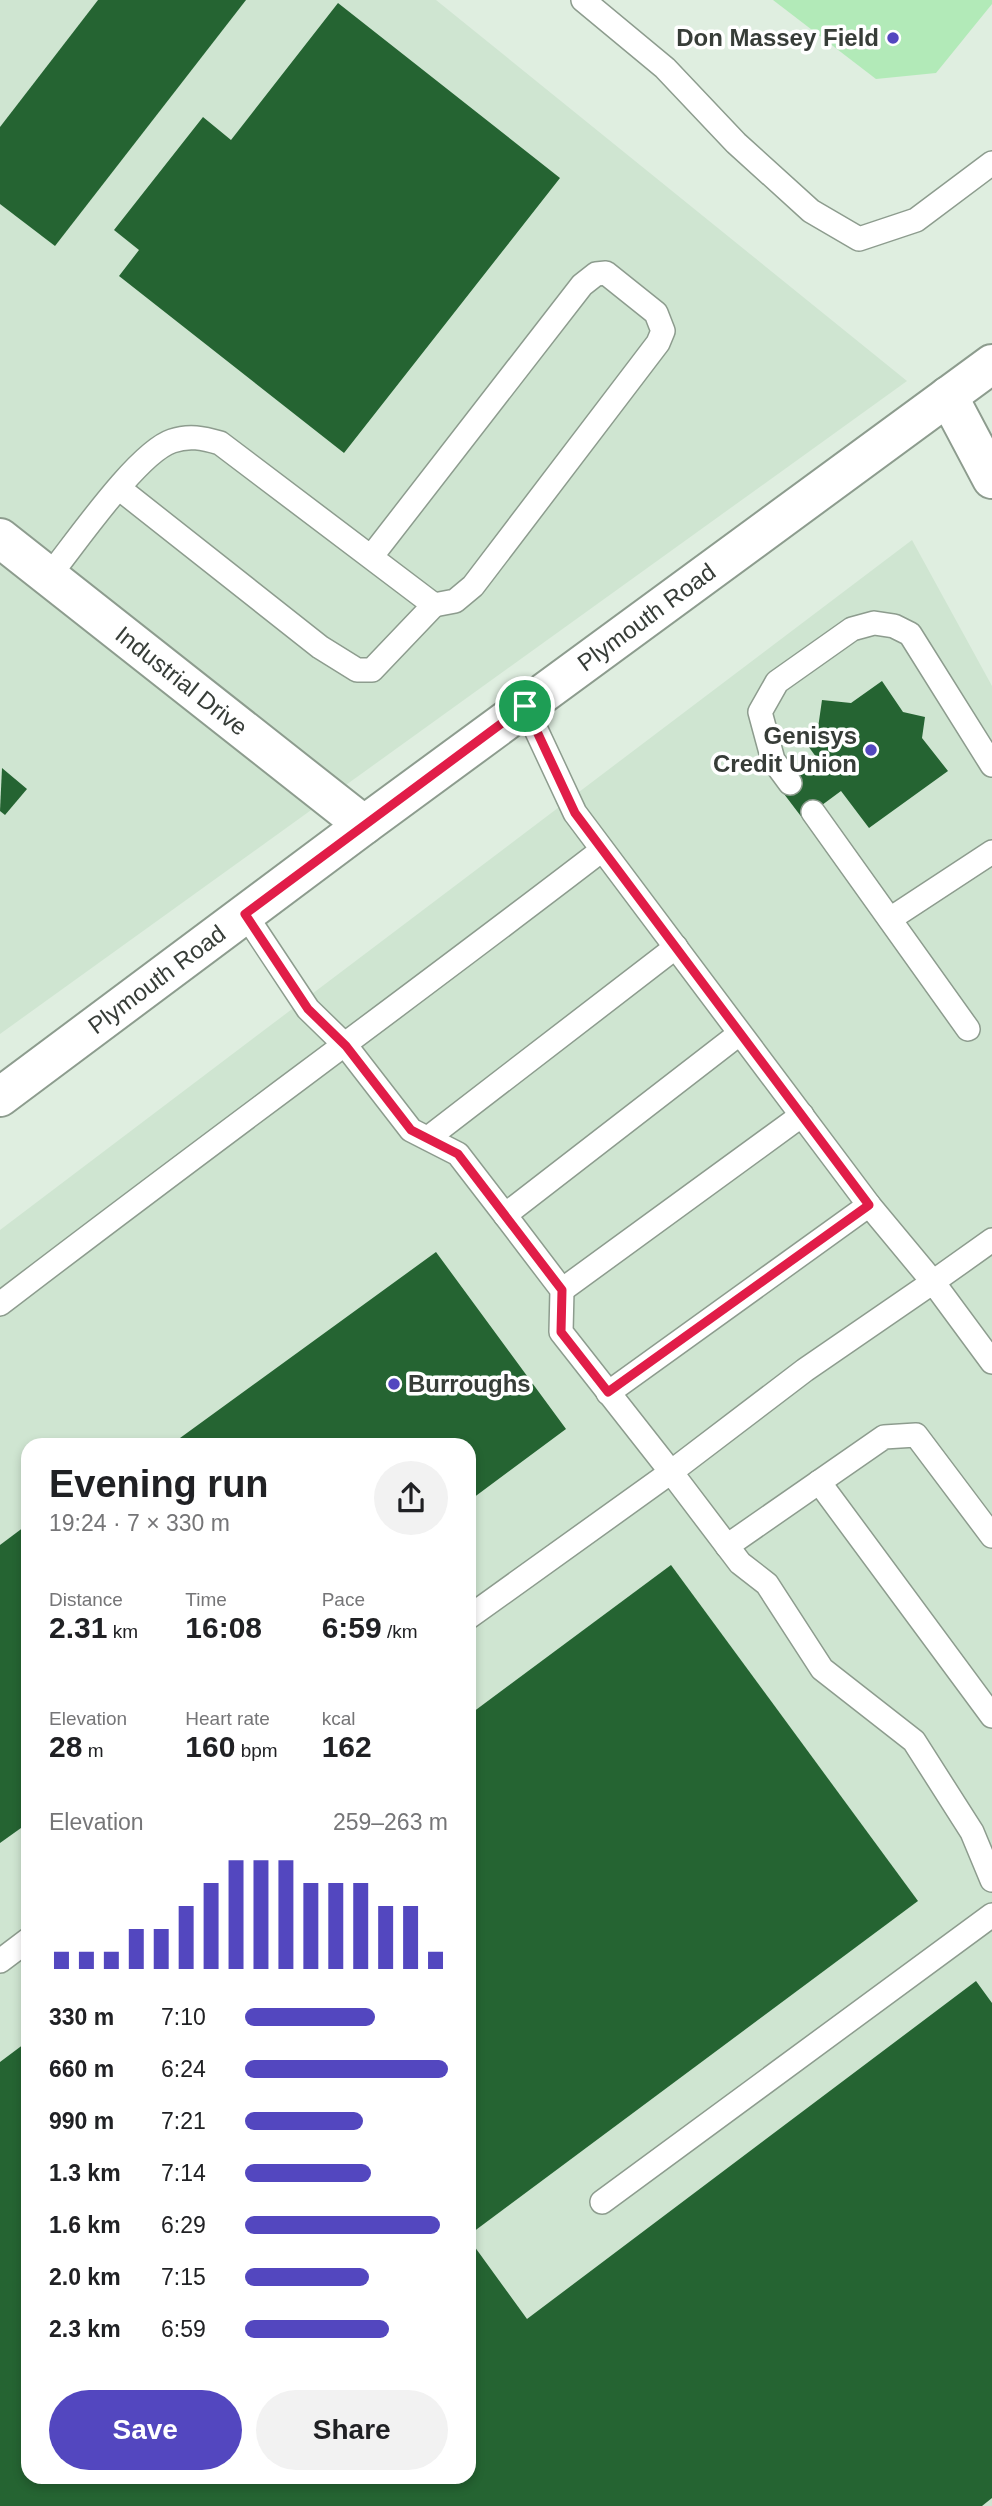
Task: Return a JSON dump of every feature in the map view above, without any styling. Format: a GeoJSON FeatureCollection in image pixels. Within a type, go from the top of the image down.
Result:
{"type":"FeatureCollection","features":[{"type":"Feature","properties":{"kind":"main road","name":"Plymouth Road"},"geometry":{"type":"LineString","coordinates":[[0,1097],[525,706],[992,364]]}},
{"type":"Feature","properties":{"kind":"main road"},"geometry":{"type":"LineString","coordinates":[[948,396],[992,479]]}},
{"type":"Feature","properties":{"kind":"main road","name":"Industrial Drive"},"geometry":{"type":"LineString","coordinates":[[0,538],[364,825]]}},
{"type":"Feature","properties":{"kind":"lane"},"geometry":{"type":"LineString","coordinates":[[583,0],[665,68],[736,144],[811,211],[859,239],[916,220],[992,163]]}},
{"type":"Feature","properties":{"kind":"lane"},"geometry":{"type":"LineString","coordinates":[[120,489],[320,647],[357,670],[372,670],[434,605],[455,601],[473,586],[657,343],[663,331],[656,313],[606,273],[596,274],[582,285],[371,557]]}},
{"type":"Feature","properties":{"kind":"lane"},"geometry":{"type":"LineString","coordinates":[[49,576],[153,451],[172,441],[198,436],[220,443],[434,605]]}},
{"type":"Feature","properties":{"kind":"lane"},"geometry":{"type":"LineString","coordinates":[[790,783],[773,760],[760,712],[777,682],[852,629],[874,624],[894,626],[910,634],[992,765]]}},
{"type":"Feature","properties":{"kind":"lane"},"geometry":{"type":"LineString","coordinates":[[525,706],[575,813],[869,1205],[933,1282],[992,1362]]}},
{"type":"Feature","properties":{"kind":"lane"},"geometry":{"type":"LineString","coordinates":[[813,812],[968,1029]]}},
{"type":"Feature","properties":{"kind":"lane"},"geometry":{"type":"LineString","coordinates":[[0,1304],[181,1165],[346,1046],[602,850]]}},
{"type":"Feature","properties":{"kind":"lane"},"geometry":{"type":"LineString","coordinates":[[890,919],[992,852]]}},
{"type":"Feature","properties":{"kind":"lane"},"geometry":{"type":"LineString","coordinates":[[245,914],[308,1009],[346,1046],[411,1130],[458,1154],[505,1215],[562,1290],[561,1332],[740,1563],[767,1584],[822,1670],[914,1741],[972,1832],[992,1880]]}},
{"type":"Feature","properties":{"kind":"lane"},"geometry":{"type":"LineString","coordinates":[[428,1138],[676,947]]}},
{"type":"Feature","properties":{"kind":"lane"},"geometry":{"type":"LineString","coordinates":[[505,1215],[740,1034]]}},
{"type":"Feature","properties":{"kind":"lane"},"geometry":{"type":"LineString","coordinates":[[562,1290],[802,1115]]}},
{"type":"Feature","properties":{"kind":"lane"},"geometry":{"type":"LineString","coordinates":[[608,1392],[869,1205]]}},
{"type":"Feature","properties":{"kind":"lane"},"geometry":{"type":"LineString","coordinates":[[476,1612],[671,1472],[804,1370],[992,1240]]}},
{"type":"Feature","properties":{"kind":"lane"},"geometry":{"type":"LineString","coordinates":[[727,1546],[884,1437],[916,1435],[992,1536]]}},
{"type":"Feature","properties":{"kind":"lane"},"geometry":{"type":"LineString","coordinates":[[819,1482],[992,1716]]}},
{"type":"Feature","properties":{"kind":"lane"},"geometry":{"type":"LineString","coordinates":[[602,2202],[992,1915]]}},
{"type":"Feature","properties":{"kind":"lane"},"geometry":{"type":"LineString","coordinates":[[0,1961],[21,1945]]}},
{"type":"Feature","properties":{"kind":"shaded area"},"geometry":{"type":"Polygon","coordinates":[[[0,0],[436,0],[907,381],[0,1034],[0,0]]]}},
{"type":"Feature","properties":{"kind":"shaded area"},"geometry":{"type":"Polygon","coordinates":[[[912,540],[992,686],[992,2506],[0,2506],[0,1230],[912,540]]]}},
{"type":"Feature","properties":{"kind":"green space","name":"Don Massey Field"},"geometry":{"type":"Polygon","coordinates":[[[773,0],[992,0],[992,4],[936,73],[876,79],[773,0]]]}},
{"type":"Feature","properties":{"kind":"building"},"geometry":{"type":"Polygon","coordinates":[[[98,0],[246,0],[55,246],[0,204],[0,127],[98,0]]]}},
{"type":"Feature","properties":{"kind":"building"},"geometry":{"type":"Polygon","coordinates":[[[338,3],[560,178],[344,453],[119,276],[139,250],[114,230],[203,117],[231,140],[338,3]]]}},
{"type":"Feature","properties":{"kind":"building","name":"Genisys Credit Union"},"geometry":{"type":"Polygon","coordinates":[[[882,681],[903,712],[925,717],[922,738],[948,771],[869,828],[841,791],[803,819],[781,790],[819,761],[803,739],[818,728],[822,700],[851,703],[882,681]]]}},
{"type":"Feature","properties":{"kind":"building"},"geometry":{"type":"Polygon","coordinates":[[[2,768],[27,789],[5,815],[0,811],[2,768]]]}},
{"type":"Feature","properties":{"kind":"building","name":"Burroughs"},"geometry":{"type":"Polygon","coordinates":[[[436,1252],[566,1429],[476,1496],[476,1438],[180,1438],[436,1252]]]}},
{"type":"Feature","properties":{"kind":"building"},"geometry":{"type":"Polygon","coordinates":[[[21,1529],[21,1828],[0,1843],[0,1545],[21,1529]]]}},
{"type":"Feature","properties":{"kind":"building"},"geometry":{"type":"Polygon","coordinates":[[[671,1565],[918,1901],[476,2230],[476,1710],[671,1565]]]}},
{"type":"Feature","properties":{"kind":"building"},"geometry":{"type":"Polygon","coordinates":[[[976,1981],[992,2003],[992,2498],[982,2506],[0,2506],[0,2062],[21,2046],[21,2484],[476,2484],[476,2249],[527,2319],[976,1981]]]}},
{"type":"Feature","properties":{"kind":"place","name":"Don Massey Field"},"geometry":{"type":"Point","coordinates":[893,38]}},
{"type":"Feature","properties":{"kind":"place","name":"Genisys Credit Union"},"geometry":{"type":"Point","coordinates":[871,750]}},
{"type":"Feature","properties":{"kind":"place","name":"Burroughs"},"geometry":{"type":"Point","coordinates":[394,1384]}},
{"type":"Feature","properties":{"kind":"route"},"geometry":{"type":"LineString","coordinates":[[525,706],[575,813],[869,1205],[608,1392],[561,1332],[562,1290],[458,1154],[411,1130],[346,1046],[308,1009],[245,914],[525,706]]}}]}
